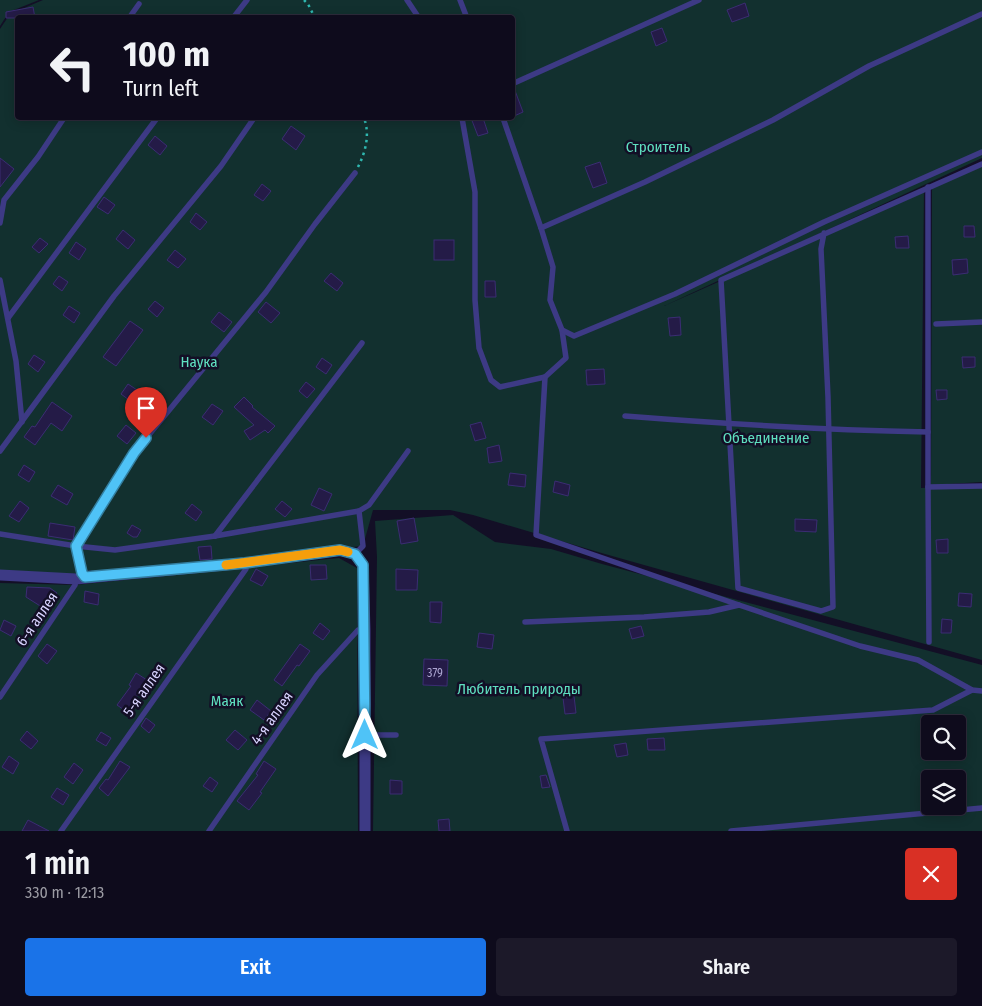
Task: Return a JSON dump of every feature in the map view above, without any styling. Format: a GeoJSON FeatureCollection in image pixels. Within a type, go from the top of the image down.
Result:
{"type":"FeatureCollection","features":[{"type":"Feature","properties":{"kind":"street"},"geometry":{"type":"LineString","coordinates":[[0,576],[81,578],[245,563],[340,550],[355,554],[363,565],[366,831]]}},
{"type":"Feature","properties":{"kind":"lane"},"geometry":{"type":"LineString","coordinates":[[235,15],[247,0]]}},
{"type":"Feature","properties":{"kind":"lane"},"geometry":{"type":"LineString","coordinates":[[406,0],[417,15]]}},
{"type":"Feature","properties":{"kind":"lane"},"geometry":{"type":"LineString","coordinates":[[460,0],[466,15]]}},
{"type":"Feature","properties":{"kind":"lane"},"geometry":{"type":"LineString","coordinates":[[515,83],[699,0]]}},
{"type":"Feature","properties":{"kind":"lane"},"geometry":{"type":"LineString","coordinates":[[131,15],[139,4]]}},
{"type":"Feature","properties":{"kind":"lane"},"geometry":{"type":"LineString","coordinates":[[542,228],[645,182],[773,120],[869,66],[982,14]]}},
{"type":"Feature","properties":{"kind":"lane"},"geometry":{"type":"LineString","coordinates":[[0,223],[4,200],[38,157],[63,120]]}},
{"type":"Feature","properties":{"kind":"lane"},"geometry":{"type":"LineString","coordinates":[[8,318],[156,120]]}},
{"type":"Feature","properties":{"kind":"lane"},"geometry":{"type":"LineString","coordinates":[[0,451],[114,296],[221,166],[253,120]]}},
{"type":"Feature","properties":{"kind":"lane"},"geometry":{"type":"LineString","coordinates":[[462,120],[475,192],[475,300],[479,348],[491,380],[500,387],[546,376],[566,358],[562,330],[550,300],[553,267],[542,228],[504,120]]}},
{"type":"Feature","properties":{"kind":"lane"},"geometry":{"type":"LineString","coordinates":[[562,330],[574,336],[675,294],[824,222],[982,152]]}},
{"type":"Feature","properties":{"kind":"lane"},"geometry":{"type":"LineString","coordinates":[[824,233],[821,249],[829,430],[833,607],[821,611],[738,588],[722,280],[824,233],[982,164]]}},
{"type":"Feature","properties":{"kind":"lane"},"geometry":{"type":"LineString","coordinates":[[81,578],[82,573],[76,546],[134,453],[266,292],[355,173]]}},
{"type":"Feature","properties":{"kind":"lane"},"geometry":{"type":"LineString","coordinates":[[928,187],[930,642]]}},
{"type":"Feature","properties":{"kind":"lane"},"geometry":{"type":"LineString","coordinates":[[0,280],[16,361],[22,422]]}},
{"type":"Feature","properties":{"kind":"lane"},"geometry":{"type":"LineString","coordinates":[[936,324],[982,322]]}},
{"type":"Feature","properties":{"kind":"lane"},"geometry":{"type":"LineString","coordinates":[[215,536],[362,343]]}},
{"type":"Feature","properties":{"kind":"lane"},"geometry":{"type":"LineString","coordinates":[[546,376],[536,534],[860,646],[918,660],[972,690],[982,692]]}},
{"type":"Feature","properties":{"kind":"lane"},"geometry":{"type":"LineString","coordinates":[[625,416],[829,430],[928,432]]}},
{"type":"Feature","properties":{"kind":"lane"},"geometry":{"type":"LineString","coordinates":[[0,534],[115,550],[215,536],[359,511],[369,504],[408,451]]}},
{"type":"Feature","properties":{"kind":"lane"},"geometry":{"type":"LineString","coordinates":[[928,487],[982,486]]}},
{"type":"Feature","properties":{"kind":"lane"},"geometry":{"type":"LineString","coordinates":[[355,554],[363,546],[359,511]]}},
{"type":"Feature","properties":{"kind":"lane","name":"5-я аллея"},"geometry":{"type":"LineString","coordinates":[[61,831],[246,568],[245,563]]}},
{"type":"Feature","properties":{"kind":"lane","name":"6-я аллея"},"geometry":{"type":"LineString","coordinates":[[0,697],[75,584],[81,578]]}},
{"type":"Feature","properties":{"kind":"lane"},"geometry":{"type":"LineString","coordinates":[[525,622],[681,615],[709,612],[739,605]]}},
{"type":"Feature","properties":{"kind":"lane","name":"4-я аллея"},"geometry":{"type":"LineString","coordinates":[[209,831],[317,675],[358,630],[365,630]]}},
{"type":"Feature","properties":{"kind":"lane"},"geometry":{"type":"LineString","coordinates":[[567,831],[541,740],[933,710],[972,690]]}},
{"type":"Feature","properties":{"kind":"lane"},"geometry":{"type":"LineString","coordinates":[[365,735],[396,735]]}},
{"type":"Feature","properties":{"kind":"lane"},"geometry":{"type":"LineString","coordinates":[[731,831],[982,808]]}},
{"type":"Feature","properties":{"kind":"path"},"geometry":{"type":"LineString","coordinates":[[304,0],[314,15]]}},
{"type":"Feature","properties":{"kind":"path"},"geometry":{"type":"LineString","coordinates":[[355,173],[366,144],[367,125],[365,120]]}},
{"type":"Feature","properties":{"kind":"green space"},"geometry":{"type":"Polygon","coordinates":[[[0,0],[39,0],[9,12],[0,26],[0,0]]]}},
{"type":"Feature","properties":{"kind":"green space"},"geometry":{"type":"Polygon","coordinates":[[[43,0],[982,0],[982,158],[664,306],[924,191],[921,488],[982,486],[982,660],[450,510],[373,510],[363,546],[102,572],[89,570],[76,574],[0,572],[0,29],[10,14],[43,0]]]}},
{"type":"Feature","properties":{"kind":"green space"},"geometry":{"type":"Polygon","coordinates":[[[982,166],[982,482],[931,485],[932,188],[982,166]]]}},
{"type":"Feature","properties":{"kind":"green space","name":"Любитель природы"},"geometry":{"type":"Polygon","coordinates":[[[453,515],[495,542],[551,549],[982,665],[982,831],[373,831],[377,557],[375,521],[453,515]]]}},
{"type":"Feature","properties":{"kind":"green space","name":"Маяк"},"geometry":{"type":"Polygon","coordinates":[[[339,558],[357,568],[358,831],[0,831],[0,583],[75,585],[339,558]]]}},
{"type":"Feature","properties":{"kind":"building"},"geometry":{"type":"Polygon","coordinates":[[[745,3],[749,16],[732,22],[727,10],[745,3]]]}},
{"type":"Feature","properties":{"kind":"building"},"geometry":{"type":"Polygon","coordinates":[[[33,7],[34,15],[15,15],[15,18],[6,18],[6,12],[33,7]]]}},
{"type":"Feature","properties":{"kind":"building"},"geometry":{"type":"Polygon","coordinates":[[[662,28],[667,41],[656,46],[651,32],[662,28]]]}},
{"type":"Feature","properties":{"kind":"building"},"geometry":{"type":"Polygon","coordinates":[[[515,91],[523,112],[515,116],[515,91]]]}},
{"type":"Feature","properties":{"kind":"building"},"geometry":{"type":"Polygon","coordinates":[[[472,120],[484,120],[488,133],[478,136],[472,120]]]}},
{"type":"Feature","properties":{"kind":"building"},"geometry":{"type":"Polygon","coordinates":[[[291,126],[305,136],[296,150],[282,139],[291,126]]]}},
{"type":"Feature","properties":{"kind":"building"},"geometry":{"type":"Polygon","coordinates":[[[155,136],[167,146],[160,155],[148,145],[155,136]]]}},
{"type":"Feature","properties":{"kind":"building"},"geometry":{"type":"Polygon","coordinates":[[[0,158],[14,169],[0,187],[0,158]]]}},
{"type":"Feature","properties":{"kind":"building"},"geometry":{"type":"Polygon","coordinates":[[[600,162],[607,183],[593,188],[585,167],[600,162]]]}},
{"type":"Feature","properties":{"kind":"building"},"geometry":{"type":"Polygon","coordinates":[[[262,184],[271,191],[263,201],[254,195],[262,184]]]}},
{"type":"Feature","properties":{"kind":"building"},"geometry":{"type":"Polygon","coordinates":[[[104,197],[115,205],[108,214],[97,207],[104,197]]]}},
{"type":"Feature","properties":{"kind":"building"},"geometry":{"type":"Polygon","coordinates":[[[196,213],[207,222],[200,230],[190,222],[196,213]]]}},
{"type":"Feature","properties":{"kind":"building"},"geometry":{"type":"Polygon","coordinates":[[[964,226],[974,226],[975,237],[964,237],[964,226]]]}},
{"type":"Feature","properties":{"kind":"building"},"geometry":{"type":"Polygon","coordinates":[[[123,230],[135,240],[128,249],[116,239],[123,230]]]}},
{"type":"Feature","properties":{"kind":"building"},"geometry":{"type":"Polygon","coordinates":[[[908,236],[909,248],[896,248],[895,237],[908,236]]]}},
{"type":"Feature","properties":{"kind":"building"},"geometry":{"type":"Polygon","coordinates":[[[40,238],[48,244],[39,253],[32,247],[40,238]]]}},
{"type":"Feature","properties":{"kind":"building"},"geometry":{"type":"Polygon","coordinates":[[[434,240],[454,240],[454,260],[434,260],[434,240]]]}},
{"type":"Feature","properties":{"kind":"building"},"geometry":{"type":"Polygon","coordinates":[[[76,242],[86,249],[79,260],[69,253],[76,242]]]}},
{"type":"Feature","properties":{"kind":"building"},"geometry":{"type":"Polygon","coordinates":[[[175,250],[186,259],[178,268],[167,260],[175,250]]]}},
{"type":"Feature","properties":{"kind":"building"},"geometry":{"type":"Polygon","coordinates":[[[967,259],[968,273],[953,275],[952,260],[967,259]]]}},
{"type":"Feature","properties":{"kind":"building"},"geometry":{"type":"Polygon","coordinates":[[[331,273],[343,283],[337,291],[324,281],[331,273]]]}},
{"type":"Feature","properties":{"kind":"building"},"geometry":{"type":"Polygon","coordinates":[[[59,276],[68,282],[62,291],[53,284],[59,276]]]}},
{"type":"Feature","properties":{"kind":"building"},"geometry":{"type":"Polygon","coordinates":[[[485,281],[495,281],[496,297],[485,297],[485,281]]]}},
{"type":"Feature","properties":{"kind":"building"},"geometry":{"type":"Polygon","coordinates":[[[155,301],[164,308],[157,317],[148,309],[155,301]]]}},
{"type":"Feature","properties":{"kind":"building"},"geometry":{"type":"Polygon","coordinates":[[[266,302],[280,313],[271,323],[258,312],[266,302]]]}},
{"type":"Feature","properties":{"kind":"building"},"geometry":{"type":"Polygon","coordinates":[[[69,306],[80,313],[74,323],[63,315],[69,306]]]}},
{"type":"Feature","properties":{"kind":"building"},"geometry":{"type":"Polygon","coordinates":[[[219,312],[232,322],[224,332],[211,322],[219,312]]]}},
{"type":"Feature","properties":{"kind":"building"},"geometry":{"type":"Polygon","coordinates":[[[680,317],[681,335],[670,336],[668,318],[680,317]]]}},
{"type":"Feature","properties":{"kind":"building"},"geometry":{"type":"Polygon","coordinates":[[[130,321],[143,330],[116,366],[103,357],[130,321]]]}},
{"type":"Feature","properties":{"kind":"building"},"geometry":{"type":"Polygon","coordinates":[[[34,355],[45,362],[38,372],[28,364],[34,355]]]}},
{"type":"Feature","properties":{"kind":"building"},"geometry":{"type":"Polygon","coordinates":[[[962,357],[975,357],[975,367],[963,368],[962,357]]]}},
{"type":"Feature","properties":{"kind":"building"},"geometry":{"type":"Polygon","coordinates":[[[322,358],[332,365],[326,374],[316,367],[322,358]]]}},
{"type":"Feature","properties":{"kind":"building"},"geometry":{"type":"Polygon","coordinates":[[[604,369],[605,384],[587,385],[586,370],[604,369]]]}},
{"type":"Feature","properties":{"kind":"building"},"geometry":{"type":"Polygon","coordinates":[[[306,382],[315,389],[307,398],[299,391],[306,382]]]}},
{"type":"Feature","properties":{"kind":"building"},"geometry":{"type":"Polygon","coordinates":[[[128,384],[137,390],[129,400],[121,394],[128,384]]]}},
{"type":"Feature","properties":{"kind":"building"},"geometry":{"type":"Polygon","coordinates":[[[936,390],[947,390],[947,399],[937,400],[936,390]]]}},
{"type":"Feature","properties":{"kind":"building"},"geometry":{"type":"Polygon","coordinates":[[[244,397],[252,407],[275,426],[268,433],[265,430],[250,440],[244,431],[254,425],[234,407],[244,397]]]}},
{"type":"Feature","properties":{"kind":"building"},"geometry":{"type":"Polygon","coordinates":[[[52,402],[72,416],[62,431],[51,423],[35,445],[24,437],[32,426],[35,427],[52,402]]]}},
{"type":"Feature","properties":{"kind":"building"},"geometry":{"type":"Polygon","coordinates":[[[212,404],[223,411],[213,425],[202,417],[212,404]]]}},
{"type":"Feature","properties":{"kind":"building"},"geometry":{"type":"Polygon","coordinates":[[[481,422],[486,438],[475,441],[470,425],[481,422]]]}},
{"type":"Feature","properties":{"kind":"building"},"geometry":{"type":"Polygon","coordinates":[[[126,425],[136,433],[127,444],[117,436],[126,425]]]}},
{"type":"Feature","properties":{"kind":"building"},"geometry":{"type":"Polygon","coordinates":[[[499,445],[502,461],[489,463],[487,448],[499,445]]]}},
{"type":"Feature","properties":{"kind":"building"},"geometry":{"type":"Polygon","coordinates":[[[24,465],[35,472],[29,482],[18,475],[24,465]]]}},
{"type":"Feature","properties":{"kind":"building"},"geometry":{"type":"Polygon","coordinates":[[[510,473],[526,475],[525,487],[508,485],[510,473]]]}},
{"type":"Feature","properties":{"kind":"building"},"geometry":{"type":"Polygon","coordinates":[[[555,481],[570,485],[568,496],[553,492],[555,481]]]}},
{"type":"Feature","properties":{"kind":"building"},"geometry":{"type":"Polygon","coordinates":[[[58,485],[73,494],[67,505],[51,496],[58,485]]]}},
{"type":"Feature","properties":{"kind":"building"},"geometry":{"type":"Polygon","coordinates":[[[319,488],[332,494],[324,511],[311,505],[319,488]]]}},
{"type":"Feature","properties":{"kind":"building"},"geometry":{"type":"Polygon","coordinates":[[[20,501],[29,508],[19,522],[9,516],[20,501]]]}},
{"type":"Feature","properties":{"kind":"building"},"geometry":{"type":"Polygon","coordinates":[[[282,501],[292,509],[285,517],[275,509],[282,501]]]}},
{"type":"Feature","properties":{"kind":"building"},"geometry":{"type":"Polygon","coordinates":[[[192,504],[202,512],[196,521],[185,513],[192,504]]]}},
{"type":"Feature","properties":{"kind":"building"},"geometry":{"type":"Polygon","coordinates":[[[414,518],[418,541],[401,544],[397,521],[414,518]]]}},
{"type":"Feature","properties":{"kind":"building"},"geometry":{"type":"Polygon","coordinates":[[[795,519],[817,520],[816,532],[795,531],[795,519]]]}},
{"type":"Feature","properties":{"kind":"building"},"geometry":{"type":"Polygon","coordinates":[[[50,523],[75,527],[73,540],[48,536],[50,523]]]}},
{"type":"Feature","properties":{"kind":"building"},"geometry":{"type":"Polygon","coordinates":[[[132,525],[141,530],[137,537],[127,533],[132,525]]]}},
{"type":"Feature","properties":{"kind":"building"},"geometry":{"type":"Polygon","coordinates":[[[948,539],[948,553],[937,553],[936,540],[948,539]]]}},
{"type":"Feature","properties":{"kind":"building"},"geometry":{"type":"Polygon","coordinates":[[[211,546],[212,559],[200,560],[198,547],[211,546]]]}},
{"type":"Feature","properties":{"kind":"building"},"geometry":{"type":"Polygon","coordinates":[[[310,565],[326,565],[327,579],[311,580],[310,565]]]}},
{"type":"Feature","properties":{"kind":"building"},"geometry":{"type":"Polygon","coordinates":[[[256,569],[268,576],[262,586],[250,580],[256,569]]]}},
{"type":"Feature","properties":{"kind":"building"},"geometry":{"type":"Polygon","coordinates":[[[396,569],[418,570],[417,590],[396,590],[396,569]]]}},
{"type":"Feature","properties":{"kind":"building"},"geometry":{"type":"Polygon","coordinates":[[[27,587],[50,588],[57,593],[45,609],[26,597],[27,587]]]}},
{"type":"Feature","properties":{"kind":"building"},"geometry":{"type":"Polygon","coordinates":[[[85,591],[99,594],[98,605],[84,602],[85,591]]]}},
{"type":"Feature","properties":{"kind":"building"},"geometry":{"type":"Polygon","coordinates":[[[959,593],[972,594],[971,607],[958,606],[959,593]]]}},
{"type":"Feature","properties":{"kind":"building"},"geometry":{"type":"Polygon","coordinates":[[[430,602],[442,602],[441,623],[430,622],[430,602]]]}},
{"type":"Feature","properties":{"kind":"building"},"geometry":{"type":"Polygon","coordinates":[[[942,619],[952,620],[951,633],[941,633],[942,619]]]}},
{"type":"Feature","properties":{"kind":"building"},"geometry":{"type":"Polygon","coordinates":[[[4,620],[16,626],[11,636],[0,630],[4,620]]]}},
{"type":"Feature","properties":{"kind":"building"},"geometry":{"type":"Polygon","coordinates":[[[320,623],[330,631],[323,640],[313,633],[320,623]]]}},
{"type":"Feature","properties":{"kind":"building"},"geometry":{"type":"Polygon","coordinates":[[[641,626],[644,636],[632,639],[629,629],[641,626]]]}},
{"type":"Feature","properties":{"kind":"building"},"geometry":{"type":"Polygon","coordinates":[[[479,633],[494,635],[492,649],[477,647],[479,633]]]}},
{"type":"Feature","properties":{"kind":"building"},"geometry":{"type":"Polygon","coordinates":[[[47,644],[57,651],[47,664],[38,656],[47,644]]]}},
{"type":"Feature","properties":{"kind":"building"},"geometry":{"type":"Polygon","coordinates":[[[300,644],[310,651],[282,686],[274,680],[300,644]]]}},
{"type":"Feature","properties":{"kind":"building"},"geometry":{"type":"Polygon","coordinates":[[[424,659],[448,660],[447,686],[423,685],[424,659]]]}},
{"type":"Feature","properties":{"kind":"building"},"geometry":{"type":"Polygon","coordinates":[[[136,673],[147,680],[127,712],[117,705],[131,686],[129,685],[136,673]]]}},
{"type":"Feature","properties":{"kind":"building"},"geometry":{"type":"Polygon","coordinates":[[[574,696],[576,713],[565,714],[563,698],[574,696]]]}},
{"type":"Feature","properties":{"kind":"building"},"geometry":{"type":"Polygon","coordinates":[[[257,700],[271,711],[264,720],[250,710],[257,700]]]}},
{"type":"Feature","properties":{"kind":"building"},"geometry":{"type":"Polygon","coordinates":[[[146,718],[155,725],[149,733],[141,726],[146,718]]]}},
{"type":"Feature","properties":{"kind":"building"},"geometry":{"type":"Polygon","coordinates":[[[235,730],[247,740],[238,750],[226,740],[235,730]]]}},
{"type":"Feature","properties":{"kind":"building"},"geometry":{"type":"Polygon","coordinates":[[[27,731],[38,741],[31,749],[20,740],[27,731]]]}},
{"type":"Feature","properties":{"kind":"building"},"geometry":{"type":"Polygon","coordinates":[[[101,732],[111,738],[106,746],[96,740],[101,732]]]}},
{"type":"Feature","properties":{"kind":"building"},"geometry":{"type":"Polygon","coordinates":[[[664,738],[665,750],[648,750],[647,739],[664,738]]]}},
{"type":"Feature","properties":{"kind":"building"},"geometry":{"type":"Polygon","coordinates":[[[626,743],[628,755],[617,757],[614,745],[626,743]]]}},
{"type":"Feature","properties":{"kind":"building"},"geometry":{"type":"Polygon","coordinates":[[[9,756],[19,763],[13,774],[2,767],[9,756]]]}},
{"type":"Feature","properties":{"kind":"building"},"geometry":{"type":"Polygon","coordinates":[[[120,761],[130,767],[108,796],[99,788],[106,779],[108,780],[120,761]]]}},
{"type":"Feature","properties":{"kind":"building"},"geometry":{"type":"Polygon","coordinates":[[[264,761],[276,769],[260,792],[262,793],[249,810],[237,801],[258,775],[256,774],[264,761]]]}},
{"type":"Feature","properties":{"kind":"building"},"geometry":{"type":"Polygon","coordinates":[[[74,763],[83,770],[73,784],[64,777],[74,763]]]}},
{"type":"Feature","properties":{"kind":"building"},"geometry":{"type":"Polygon","coordinates":[[[546,775],[550,787],[542,788],[540,776],[546,775]]]}},
{"type":"Feature","properties":{"kind":"building"},"geometry":{"type":"Polygon","coordinates":[[[210,777],[218,783],[212,792],[203,786],[210,777]]]}},
{"type":"Feature","properties":{"kind":"building"},"geometry":{"type":"Polygon","coordinates":[[[390,780],[402,781],[402,794],[390,794],[390,780]]]}},
{"type":"Feature","properties":{"kind":"building"},"geometry":{"type":"Polygon","coordinates":[[[57,788],[69,795],[63,805],[51,797],[57,788]]]}},
{"type":"Feature","properties":{"kind":"building"},"geometry":{"type":"Polygon","coordinates":[[[449,819],[450,831],[439,831],[438,820],[449,819]]]}},
{"type":"Feature","properties":{"kind":"building"},"geometry":{"type":"Polygon","coordinates":[[[28,820],[49,831],[22,831],[28,820]]]}},
{"type":"Feature","properties":{"kind":"slow traffic"},"geometry":{"type":"LineString","coordinates":[[226,565],[340,550],[348,552]]}},
{"type":"Feature","properties":{"kind":"route"},"geometry":{"type":"LineString","coordinates":[[146,438],[134,453],[76,546],[82,573],[85,577],[245,563],[340,550],[355,554],[363,565],[365,735]]}},
{"type":"Feature","properties":{"kind":"park label","name":"Строитель"},"geometry":{"type":"Point","coordinates":[658,147]}},
{"type":"Feature","properties":{"kind":"park label","name":"Наука"},"geometry":{"type":"Point","coordinates":[199,362]}},
{"type":"Feature","properties":{"kind":"park label","name":"Объединение"},"geometry":{"type":"Point","coordinates":[766,438]}}]}
